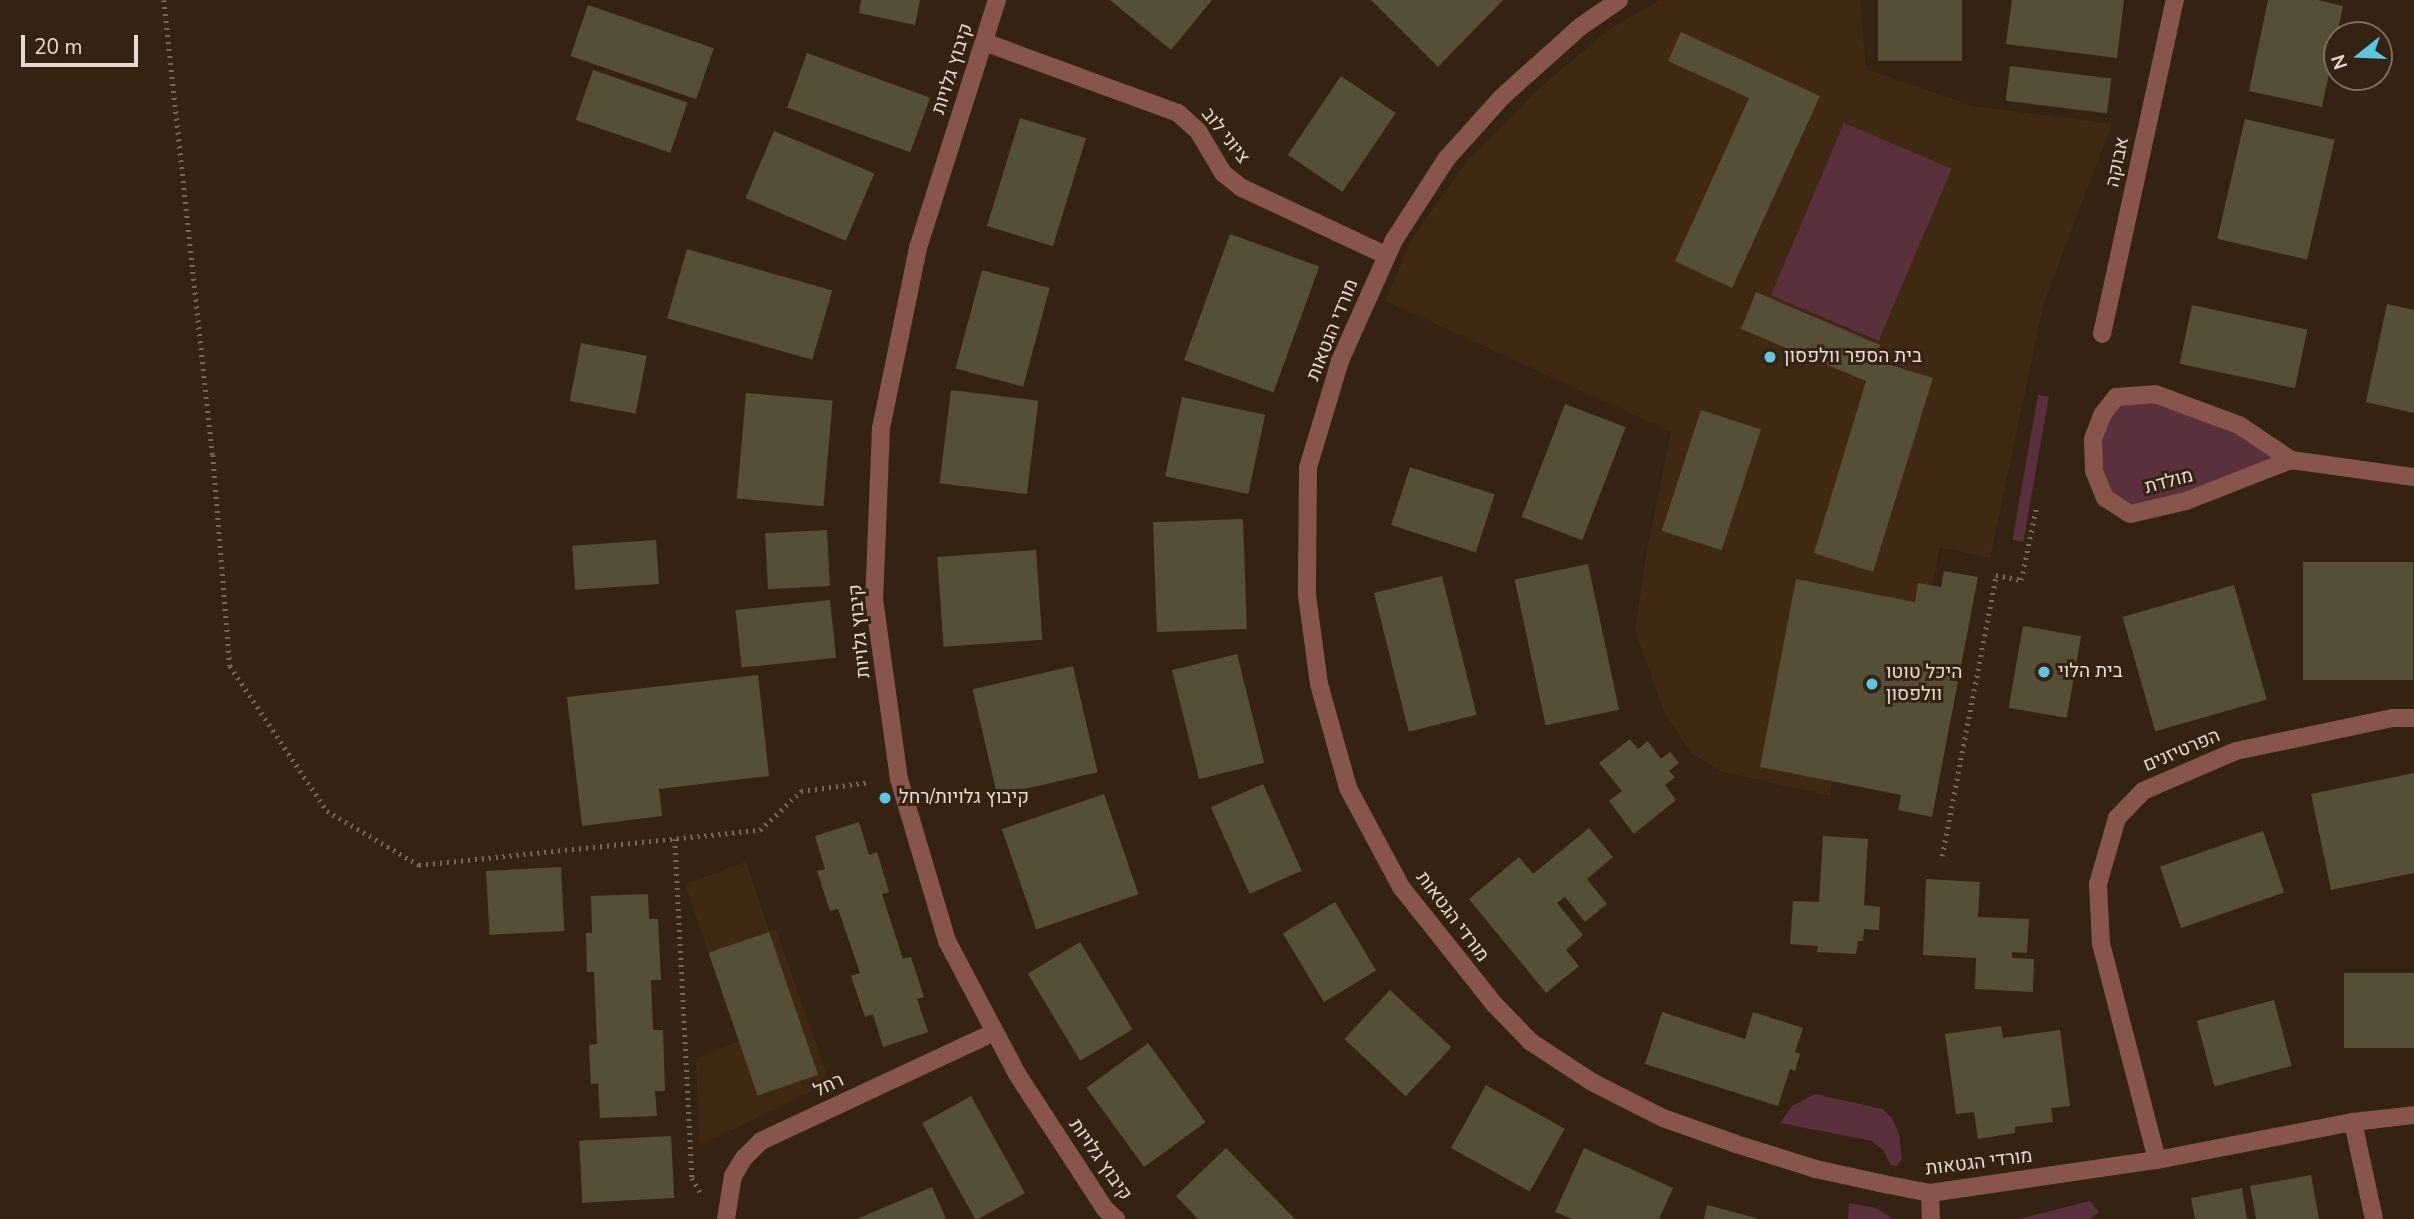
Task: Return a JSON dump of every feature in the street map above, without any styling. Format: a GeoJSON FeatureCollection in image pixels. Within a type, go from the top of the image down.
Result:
{"type":"FeatureCollection","features":[{"type":"Feature","properties":{"kind":"street","name":"קיבוץ גלויות"},"geometry":{"type":"LineString","coordinates":[[997,0],[918,248],[881,428],[874,599],[899,779],[947,940],[1017,1074],[1105,1209],[1116,1219]]}},
{"type":"Feature","properties":{"kind":"street","name":"מורדי הגטאות"},"geometry":{"type":"LineString","coordinates":[[1619,0],[1580,27],[1502,97],[1447,158],[1394,240],[1340,361],[1308,468],[1307,595],[1319,684],[1348,788],[1401,887],[1456,960],[1531,1042],[1592,1082],[1663,1118],[1816,1168],[1930,1193],[2157,1160],[2353,1122],[2414,1115]]}},
{"type":"Feature","properties":{"kind":"street","name":"אבוקה"},"geometry":{"type":"LineString","coordinates":[[2102,334],[2175,0]]}},
{"type":"Feature","properties":{"kind":"street","name":"ציוני לוב"},"geometry":{"type":"LineString","coordinates":[[984,42],[1178,113],[1198,131],[1223,173],[1240,187],[1387,256]]}},
{"type":"Feature","properties":{"kind":"street","name":"מולדת"},"geometry":{"type":"LineString","coordinates":[[2291,460],[2186,501],[2130,514],[2105,498],[2094,471],[2093,439],[2102,415],[2116,397],[2155,394],[2239,425],[2291,460],[2414,477]]}},
{"type":"Feature","properties":{"kind":"street","name":"הפרטיזנים"},"geometry":{"type":"LineString","coordinates":[[2157,1160],[2101,944],[2098,884],[2117,818],[2143,791],[2236,751],[2393,718],[2414,718]]}},
{"type":"Feature","properties":{"kind":"street","name":"רחל"},"geometry":{"type":"LineString","coordinates":[[726,1211],[733,1176],[744,1158],[761,1141],[995,1032]]}},
{"type":"Feature","properties":{"kind":"street"},"geometry":{"type":"LineString","coordinates":[[2353,1122],[2374,1219]]}},
{"type":"Feature","properties":{"kind":"street"},"geometry":{"type":"LineString","coordinates":[[1930,1193],[1930,1219]]}},
{"type":"Feature","properties":{"kind":"path"},"geometry":{"type":"LineString","coordinates":[[164,0],[213,455],[230,666],[327,811],[419,865],[760,830],[801,791],[899,779]]}},
{"type":"Feature","properties":{"kind":"path"},"geometry":{"type":"LineString","coordinates":[[1942,856],[1996,575],[2021,580],[2036,509]]}},
{"type":"Feature","properties":{"kind":"path"},"geometry":{"type":"LineString","coordinates":[[675,839],[692,1178],[702,1194],[726,1211]]}},
{"type":"Feature","properties":{"kind":"shaded area","name":"בית הספר וולפסון"},"geometry":{"type":"Polygon","coordinates":[[[1660,0],[1860,0],[1866,69],[1973,106],[2112,124],[2044,302],[1990,558],[1940,547],[1932,586],[1915,602],[1796,579],[1761,767],[1832,781],[1830,796],[1723,772],[1692,754],[1665,714],[1635,630],[1647,550],[1671,432],[1385,301],[1412,239],[1465,163],[1536,91],[1608,30],[1660,0]]]}},
{"type":"Feature","properties":{"kind":"shaded area"},"geometry":{"type":"Polygon","coordinates":[[[1844,123],[1952,169],[1879,341],[1771,295],[1844,123]]]}},
{"type":"Feature","properties":{"kind":"shaded area"},"geometry":{"type":"Polygon","coordinates":[[[2155,394],[2291,460],[2130,514],[2094,471],[2102,415],[2116,397],[2155,394]]]}},
{"type":"Feature","properties":{"kind":"shaded area"},"geometry":{"type":"Polygon","coordinates":[[[2038,395],[2049,397],[2023,542],[2012,540],[2038,395]]]}},
{"type":"Feature","properties":{"kind":"shaded area"},"geometry":{"type":"Polygon","coordinates":[[[746,862],[769,931],[776,930],[830,1083],[700,1145],[696,1058],[739,1041],[685,884],[746,862]]]}},
{"type":"Feature","properties":{"kind":"shaded area"},"geometry":{"type":"Polygon","coordinates":[[[1815,1094],[1882,1109],[1892,1118],[1899,1134],[1902,1159],[1897,1166],[1891,1165],[1883,1150],[1872,1141],[1780,1123],[1792,1106],[1815,1094]]]}},
{"type":"Feature","properties":{"kind":"shaded area"},"geometry":{"type":"Polygon","coordinates":[[[2090,1201],[2099,1212],[2090,1219],[2019,1219],[2090,1201]]]}},
{"type":"Feature","properties":{"kind":"shaded area"},"geometry":{"type":"Polygon","coordinates":[[[1849,1203],[1876,1208],[1893,1219],[1848,1219],[1849,1203]]]}},
{"type":"Feature","properties":{"kind":"building"},"geometry":{"type":"Polygon","coordinates":[[[861,0],[920,0],[915,25],[859,13],[861,0]]]}},
{"type":"Feature","properties":{"kind":"building"},"geometry":{"type":"Polygon","coordinates":[[[1110,0],[1212,0],[1171,50],[1110,0]]]}},
{"type":"Feature","properties":{"kind":"building"},"geometry":{"type":"Polygon","coordinates":[[[1371,0],[1503,0],[1438,67],[1371,0]]]}},
{"type":"Feature","properties":{"kind":"building"},"geometry":{"type":"Polygon","coordinates":[[[1878,0],[1962,0],[1962,61],[1878,61],[1878,0]]]}},
{"type":"Feature","properties":{"kind":"building"},"geometry":{"type":"Polygon","coordinates":[[[2012,0],[2124,0],[2117,58],[2006,44],[2012,0]]]}},
{"type":"Feature","properties":{"kind":"building"},"geometry":{"type":"Polygon","coordinates":[[[2268,0],[2318,0],[2343,6],[2340,21],[2323,21],[2323,91],[2325,91],[2322,107],[2249,91],[2268,0]]]}},
{"type":"Feature","properties":{"kind":"building"},"geometry":{"type":"Polygon","coordinates":[[[588,5],[714,48],[696,99],[570,56],[588,5]]]}},
{"type":"Feature","properties":{"kind":"building"},"geometry":{"type":"Polygon","coordinates":[[[1681,32],[1820,96],[1732,288],[1675,261],[1749,98],[1668,61],[1681,32]]]}},
{"type":"Feature","properties":{"kind":"building"},"geometry":{"type":"Polygon","coordinates":[[[807,53],[930,98],[910,152],[787,108],[807,53]]]}},
{"type":"Feature","properties":{"kind":"building"},"geometry":{"type":"Polygon","coordinates":[[[2010,66],[2111,78],[2107,113],[2006,101],[2010,66]]]}},
{"type":"Feature","properties":{"kind":"building"},"geometry":{"type":"Polygon","coordinates":[[[593,70],[688,103],[670,153],[576,120],[593,70]]]}},
{"type":"Feature","properties":{"kind":"building"},"geometry":{"type":"Polygon","coordinates":[[[1341,76],[1396,113],[1343,192],[1288,155],[1341,76]]]}},
{"type":"Feature","properties":{"kind":"building"},"geometry":{"type":"Polygon","coordinates":[[[1020,118],[1086,138],[1053,246],[987,226],[1020,118]]]}},
{"type":"Feature","properties":{"kind":"building"},"geometry":{"type":"Polygon","coordinates":[[[2245,119],[2335,140],[2307,260],[2217,239],[2245,119]]]}},
{"type":"Feature","properties":{"kind":"building"},"geometry":{"type":"Polygon","coordinates":[[[774,131],[874,174],[846,241],[745,198],[774,131]]]}},
{"type":"Feature","properties":{"kind":"building"},"geometry":{"type":"Polygon","coordinates":[[[1230,234],[1319,266],[1273,392],[1184,360],[1230,234]]]}},
{"type":"Feature","properties":{"kind":"building"},"geometry":{"type":"Polygon","coordinates":[[[687,249],[832,291],[812,360],[667,318],[687,249]]]}},
{"type":"Feature","properties":{"kind":"building"},"geometry":{"type":"Polygon","coordinates":[[[982,270],[1050,288],[1023,387],[956,369],[982,270]]]}},
{"type":"Feature","properties":{"kind":"building"},"geometry":{"type":"Polygon","coordinates":[[[1756,292],[1880,345],[1874,360],[1933,378],[1873,572],[1814,553],[1866,381],[1741,329],[1756,292]]]}},
{"type":"Feature","properties":{"kind":"building"},"geometry":{"type":"Polygon","coordinates":[[[2387,304],[2414,310],[2414,413],[2366,402],[2387,304]]]}},
{"type":"Feature","properties":{"kind":"building"},"geometry":{"type":"Polygon","coordinates":[[[2192,305],[2307,330],[2295,388],[2180,364],[2192,305]]]}},
{"type":"Feature","properties":{"kind":"building"},"geometry":{"type":"Polygon","coordinates":[[[581,343],[647,356],[636,414],[570,401],[581,343]]]}},
{"type":"Feature","properties":{"kind":"building"},"geometry":{"type":"Polygon","coordinates":[[[951,390],[1038,401],[1027,494],[940,483],[951,390]]]}},
{"type":"Feature","properties":{"kind":"building"},"geometry":{"type":"Polygon","coordinates":[[[746,393],[833,401],[823,506],[737,499],[746,393]]]}},
{"type":"Feature","properties":{"kind":"building"},"geometry":{"type":"Polygon","coordinates":[[[1182,397],[1265,415],[1248,494],[1165,476],[1182,397]]]}},
{"type":"Feature","properties":{"kind":"building"},"geometry":{"type":"Polygon","coordinates":[[[1565,404],[1626,427],[1582,540],[1522,517],[1565,404]]]}},
{"type":"Feature","properties":{"kind":"building"},"geometry":{"type":"Polygon","coordinates":[[[1701,410],[1761,429],[1722,550],[1662,531],[1701,410]]]}},
{"type":"Feature","properties":{"kind":"building"},"geometry":{"type":"Polygon","coordinates":[[[1410,467],[1495,495],[1476,553],[1391,525],[1410,467]]]}},
{"type":"Feature","properties":{"kind":"building"},"geometry":{"type":"Polygon","coordinates":[[[1243,519],[1247,629],[1157,632],[1153,522],[1243,519]]]}},
{"type":"Feature","properties":{"kind":"building"},"geometry":{"type":"Polygon","coordinates":[[[827,530],[830,586],[768,589],[765,533],[827,530]]]}},
{"type":"Feature","properties":{"kind":"building"},"geometry":{"type":"Polygon","coordinates":[[[656,540],[659,584],[575,590],[572,546],[656,540]]]}},
{"type":"Feature","properties":{"kind":"building"},"geometry":{"type":"Polygon","coordinates":[[[1036,550],[1042,640],[944,647],[937,557],[1036,550]]]}},
{"type":"Feature","properties":{"kind":"building"},"geometry":{"type":"Polygon","coordinates":[[[2303,562],[2413,562],[2413,680],[2303,680],[2303,562]]]}},
{"type":"Feature","properties":{"kind":"building"},"geometry":{"type":"Polygon","coordinates":[[[1588,564],[1619,710],[1546,725],[1515,580],[1588,564]]]}},
{"type":"Feature","properties":{"kind":"building","name":"היכל טוטו וולפסון"},"geometry":{"type":"Polygon","coordinates":[[[1944,571],[1978,577],[1932,817],[1898,810],[1901,795],[1760,767],[1796,579],[1915,602],[1918,583],[1941,587],[1944,571]]]}},
{"type":"Feature","properties":{"kind":"building"},"geometry":{"type":"Polygon","coordinates":[[[1442,576],[1477,715],[1409,732],[1374,593],[1442,576]]]}},
{"type":"Feature","properties":{"kind":"building"},"geometry":{"type":"Polygon","coordinates":[[[2234,585],[2267,699],[2155,731],[2122,617],[2234,585]]]}},
{"type":"Feature","properties":{"kind":"building"},"geometry":{"type":"Polygon","coordinates":[[[830,600],[836,658],[742,668],[736,610],[830,600]]]}},
{"type":"Feature","properties":{"kind":"building","name":"בית הלוי"},"geometry":{"type":"Polygon","coordinates":[[[2023,626],[2081,636],[2067,718],[2009,708],[2023,626]]]}},
{"type":"Feature","properties":{"kind":"building"},"geometry":{"type":"Polygon","coordinates":[[[1237,654],[1264,763],[1199,779],[1172,670],[1237,654]]]}},
{"type":"Feature","properties":{"kind":"building"},"geometry":{"type":"Polygon","coordinates":[[[1073,666],[1098,772],[997,795],[973,689],[1073,666]]]}},
{"type":"Feature","properties":{"kind":"building"},"geometry":{"type":"Polygon","coordinates":[[[758,675],[769,776],[659,789],[662,816],[582,826],[567,697],[758,675]]]}},
{"type":"Feature","properties":{"kind":"building"},"geometry":{"type":"Polygon","coordinates":[[[1630,739],[1638,749],[1648,741],[1661,759],[1670,752],[1679,763],[1669,771],[1675,777],[1665,785],[1676,800],[1634,834],[1609,801],[1622,791],[1599,763],[1630,739]]]}},
{"type":"Feature","properties":{"kind":"building"},"geometry":{"type":"Polygon","coordinates":[[[2414,773],[2414,873],[2331,890],[2311,794],[2414,773]]]}},
{"type":"Feature","properties":{"kind":"building"},"geometry":{"type":"Polygon","coordinates":[[[1263,784],[1302,871],[1250,894],[1211,807],[1263,784]]]}},
{"type":"Feature","properties":{"kind":"building"},"geometry":{"type":"Polygon","coordinates":[[[1104,794],[1139,894],[1036,929],[1002,829],[1104,794]]]}},
{"type":"Feature","properties":{"kind":"building"},"geometry":{"type":"Polygon","coordinates":[[[859,822],[869,855],[877,852],[889,892],[882,894],[903,959],[911,957],[924,997],[917,999],[928,1032],[883,1047],[873,1014],[865,1017],[851,976],[860,973],[838,909],[830,911],[817,871],[825,869],[815,836],[859,822]]]}},
{"type":"Feature","properties":{"kind":"building"},"geometry":{"type":"Polygon","coordinates":[[[1589,828],[1613,857],[1587,879],[1607,904],[1585,922],[1565,897],[1557,903],[1583,935],[1566,950],[1579,966],[1546,993],[1469,899],[1519,857],[1533,874],[1589,828]]]}},
{"type":"Feature","properties":{"kind":"building"},"geometry":{"type":"Polygon","coordinates":[[[2263,831],[2284,892],[2181,928],[2160,866],[2263,831]]]}},
{"type":"Feature","properties":{"kind":"building"},"geometry":{"type":"Polygon","coordinates":[[[1823,836],[1868,839],[1864,905],[1880,907],[1879,930],[1864,929],[1863,941],[1858,941],[1856,954],[1817,952],[1818,946],[1790,944],[1793,901],[1819,902],[1823,836]]]}},
{"type":"Feature","properties":{"kind":"building"},"geometry":{"type":"Polygon","coordinates":[[[561,867],[564,931],[489,935],[486,871],[561,867]]]}},
{"type":"Feature","properties":{"kind":"building"},"geometry":{"type":"Polygon","coordinates":[[[1926,879],[1980,882],[1978,917],[2029,919],[2027,953],[2012,952],[2012,958],[2034,959],[2033,992],[1975,989],[1976,958],[1923,955],[1926,879]]]}},
{"type":"Feature","properties":{"kind":"building"},"geometry":{"type":"Polygon","coordinates":[[[648,894],[649,919],[658,919],[661,980],[651,980],[653,1030],[663,1030],[665,1091],[655,1091],[657,1116],[600,1118],[598,1083],[591,1084],[589,1045],[597,1044],[594,972],[587,972],[586,933],[592,933],[591,896],[648,894]]]}},
{"type":"Feature","properties":{"kind":"building"},"geometry":{"type":"Polygon","coordinates":[[[1335,902],[1376,971],[1324,1002],[1283,933],[1335,902]]]}},
{"type":"Feature","properties":{"kind":"building"},"geometry":{"type":"Polygon","coordinates":[[[769,932],[818,1075],[758,1096],[708,953],[769,932]]]}},
{"type":"Feature","properties":{"kind":"building"},"geometry":{"type":"Polygon","coordinates":[[[1080,942],[1133,1029],[1080,1061],[1028,973],[1080,942]]]}},
{"type":"Feature","properties":{"kind":"building"},"geometry":{"type":"Polygon","coordinates":[[[2344,973],[2414,973],[2414,1048],[2344,1048],[2344,973]]]}},
{"type":"Feature","properties":{"kind":"building"},"geometry":{"type":"Polygon","coordinates":[[[1390,990],[1451,1047],[1406,1096],[1344,1039],[1390,990]]]}},
{"type":"Feature","properties":{"kind":"building"},"geometry":{"type":"Polygon","coordinates":[[[2274,1000],[2292,1066],[2214,1086],[2197,1021],[2274,1000]]]}},
{"type":"Feature","properties":{"kind":"building"},"geometry":{"type":"Polygon","coordinates":[[[1662,1012],[1745,1039],[1753,1012],[1803,1028],[1795,1052],[1800,1054],[1795,1071],[1790,1069],[1778,1106],[1645,1064],[1662,1012]]]}},
{"type":"Feature","properties":{"kind":"building"},"geometry":{"type":"Polygon","coordinates":[[[2001,1026],[2003,1038],[2060,1030],[2070,1106],[2051,1108],[2053,1122],[2015,1127],[2015,1133],[1978,1139],[1974,1112],[1956,1114],[1945,1034],[2001,1026]]]}},
{"type":"Feature","properties":{"kind":"building"},"geometry":{"type":"Polygon","coordinates":[[[1148,1043],[1206,1122],[1144,1167],[1087,1088],[1148,1043]]]}},
{"type":"Feature","properties":{"kind":"building"},"geometry":{"type":"Polygon","coordinates":[[[1486,1085],[1565,1129],[1530,1192],[1451,1148],[1486,1085]]]}},
{"type":"Feature","properties":{"kind":"building"},"geometry":{"type":"Polygon","coordinates":[[[971,1096],[1025,1193],[975,1219],[922,1123],[971,1096]]]}},
{"type":"Feature","properties":{"kind":"building"},"geometry":{"type":"Polygon","coordinates":[[[671,1136],[674,1198],[582,1203],[579,1141],[671,1136]]]}},
{"type":"Feature","properties":{"kind":"building"},"geometry":{"type":"Polygon","coordinates":[[[1226,1148],[1295,1219],[1198,1219],[1176,1196],[1226,1148]]]}},
{"type":"Feature","properties":{"kind":"building"},"geometry":{"type":"Polygon","coordinates":[[[1584,1148],[1673,1188],[1659,1219],[1572,1219],[1555,1212],[1584,1148]]]}},
{"type":"Feature","properties":{"kind":"building"},"geometry":{"type":"Polygon","coordinates":[[[2311,1175],[2319,1219],[2256,1219],[2250,1186],[2311,1175]]]}},
{"type":"Feature","properties":{"kind":"building"},"geometry":{"type":"Polygon","coordinates":[[[932,1187],[946,1219],[857,1219],[932,1187]]]}},
{"type":"Feature","properties":{"kind":"building"},"geometry":{"type":"Polygon","coordinates":[[[2242,1188],[2247,1219],[2195,1219],[2191,1198],[2242,1188]]]}},
{"type":"Feature","properties":{"kind":"building"},"geometry":{"type":"Polygon","coordinates":[[[1707,1205],[1756,1218],[1756,1219],[1704,1219],[1707,1205]]]}},
{"type":"Feature","properties":{"kind":"place","name":"בית הספר וולפסון"},"geometry":{"type":"Point","coordinates":[1770,357]}},
{"type":"Feature","properties":{"kind":"place","name":"בית הלוי"},"geometry":{"type":"Point","coordinates":[2044,672]}},
{"type":"Feature","properties":{"kind":"place","name":"היכל טוטו וולפסון"},"geometry":{"type":"Point","coordinates":[1872,684]}},
{"type":"Feature","properties":{"kind":"place","name":"קיבוץ גלויות/רחל"},"geometry":{"type":"Point","coordinates":[885,798]}}]}
